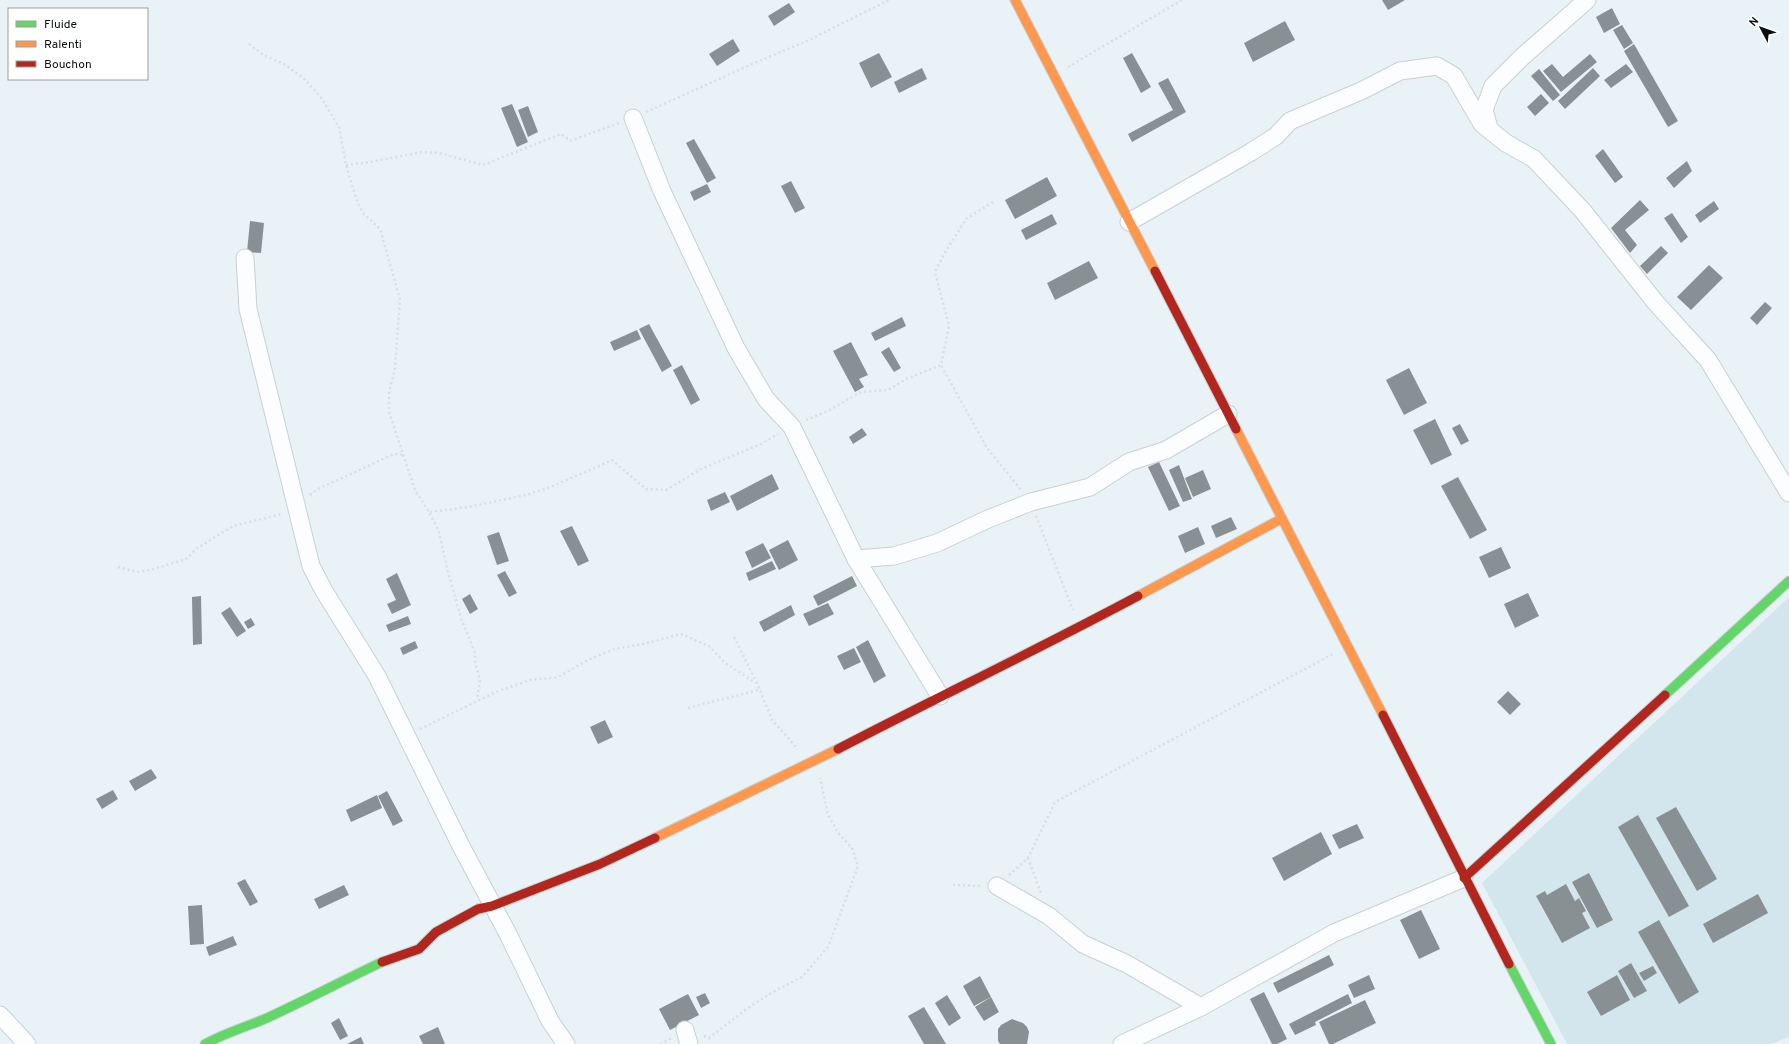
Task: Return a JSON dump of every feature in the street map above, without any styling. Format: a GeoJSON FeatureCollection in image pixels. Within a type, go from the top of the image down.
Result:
{"type":"FeatureCollection","features":[{"type":"Feature","properties":{"kind":"street"},"geometry":{"type":"LineString","coordinates":[[1015,0],[1281,519],[1348,646],[1464,878],[1551,1044]]}},
{"type":"Feature","properties":{"kind":"street"},"geometry":{"type":"LineString","coordinates":[[1489,130],[1484,110],[1493,86],[1522,57],[1587,0]]}},
{"type":"Feature","properties":{"kind":"street"},"geometry":{"type":"LineString","coordinates":[[1129,222],[1251,152],[1276,136],[1290,121],[1361,91],[1400,71],[1437,66],[1454,76],[1482,124],[1506,143],[1534,159],[1584,211],[1656,303],[1708,360],[1789,494]]}},
{"type":"Feature","properties":{"kind":"street"},"geometry":{"type":"LineString","coordinates":[[633,118],[662,191],[736,348],[766,399],[792,427],[856,559],[940,696]]}},
{"type":"Feature","properties":{"kind":"street"},"geometry":{"type":"LineString","coordinates":[[245,258],[248,309],[311,566],[324,592],[377,676],[407,739],[492,906],[508,934],[550,1021],[566,1044]]}},
{"type":"Feature","properties":{"kind":"street"},"geometry":{"type":"LineString","coordinates":[[856,559],[894,556],[937,543],[988,519],[1031,502],[1090,488],[1129,462],[1166,450],[1228,414]]}},
{"type":"Feature","properties":{"kind":"street"},"geometry":{"type":"LineString","coordinates":[[205,1044],[220,1036],[234,1032],[268,1017],[388,959],[419,949],[436,932],[478,909],[492,906],[600,864],[812,763],[940,696],[1079,628],[1281,519]]}},
{"type":"Feature","properties":{"kind":"street"},"geometry":{"type":"LineString","coordinates":[[1122,1044],[1201,1007],[1334,933],[1464,878],[1789,581]]}},
{"type":"Feature","properties":{"kind":"street"},"geometry":{"type":"LineString","coordinates":[[996,886],[1049,916],[1083,944],[1127,964],[1201,1007]]}},
{"type":"Feature","properties":{"kind":"street"},"geometry":{"type":"LineString","coordinates":[[0,1015],[27,1044]]}},
{"type":"Feature","properties":{"kind":"path"},"geometry":{"type":"LineString","coordinates":[[1054,75],[1182,0]]}},
{"type":"Feature","properties":{"kind":"path"},"geometry":{"type":"LineString","coordinates":[[249,44],[265,56],[284,64],[302,77],[320,96],[339,127],[346,165],[358,204],[364,214],[380,229],[400,299],[395,368],[388,393],[389,412],[415,490],[429,512],[439,532],[461,618],[475,653],[475,662],[480,680],[477,700]]}},
{"type":"Feature","properties":{"kind":"path"},"geometry":{"type":"LineString","coordinates":[[993,202],[966,219],[944,254],[936,272],[949,326],[941,365],[987,448],[1031,502],[1079,628]]}},
{"type":"Feature","properties":{"kind":"path"},"geometry":{"type":"LineString","coordinates":[[429,512],[468,507],[526,495],[551,487],[612,460],[646,489],[666,490],[701,469],[761,444],[792,427],[828,411],[861,392],[888,390],[906,379],[941,365]]}},
{"type":"Feature","properties":{"kind":"path"},"geometry":{"type":"LineString","coordinates":[[118,567],[137,572],[150,570],[186,559],[196,549],[232,526],[298,509],[318,489],[394,454],[404,455]]}},
{"type":"Feature","properties":{"kind":"path"},"geometry":{"type":"LineString","coordinates":[[407,739],[418,730],[477,700],[530,680],[558,677],[588,660],[614,649],[644,644],[681,634],[709,646],[725,663],[757,683]]}},
{"type":"Feature","properties":{"kind":"path"},"geometry":{"type":"LineString","coordinates":[[660,1044],[687,1037],[709,1038],[748,1008],[773,992],[802,977],[828,948],[858,866],[852,848],[838,833],[828,815],[820,782],[820,765],[812,763],[789,741],[772,720],[757,683],[734,636]]}},
{"type":"Feature","properties":{"kind":"path"},"geometry":{"type":"LineString","coordinates":[[953,885],[996,886],[1028,858],[1055,802],[1348,646]]}},
{"type":"Feature","properties":{"kind":"path"},"geometry":{"type":"LineString","coordinates":[[688,708],[759,690]]}},
{"type":"Feature","properties":{"kind":"path"},"geometry":{"type":"LineString","coordinates":[[1028,858],[1049,916]]}},
{"type":"Feature","properties":{"kind":"shaded area"},"geometry":{"type":"Polygon","coordinates":[[[1789,597],[1789,1037],[1771,1044],[1567,1044],[1482,883],[1789,597]]]}},
{"type":"Feature","properties":{"kind":"building"},"geometry":{"type":"Polygon","coordinates":[[[1382,0],[1405,0],[1388,10],[1382,0]]]}},
{"type":"Feature","properties":{"kind":"building"},"geometry":{"type":"Polygon","coordinates":[[[789,3],[795,12],[774,26],[768,16],[789,3]]]}},
{"type":"Feature","properties":{"kind":"building"},"geometry":{"type":"Polygon","coordinates":[[[1612,8],[1620,24],[1604,33],[1596,17],[1612,8]]]}},
{"type":"Feature","properties":{"kind":"building"},"geometry":{"type":"Polygon","coordinates":[[[1285,21],[1295,40],[1253,62],[1244,43],[1285,21]]]}},
{"type":"Feature","properties":{"kind":"building"},"geometry":{"type":"Polygon","coordinates":[[[1622,25],[1633,43],[1624,49],[1613,30],[1622,25]]]}},
{"type":"Feature","properties":{"kind":"building"},"geometry":{"type":"Polygon","coordinates":[[[733,39],[740,51],[717,66],[709,54],[733,39]]]}},
{"type":"Feature","properties":{"kind":"building"},"geometry":{"type":"Polygon","coordinates":[[[1634,44],[1678,121],[1668,127],[1624,51],[1634,44]]]}},
{"type":"Feature","properties":{"kind":"building"},"geometry":{"type":"Polygon","coordinates":[[[879,53],[892,77],[871,88],[859,63],[879,53]]]}},
{"type":"Feature","properties":{"kind":"building"},"geometry":{"type":"Polygon","coordinates":[[[1132,53],[1151,87],[1141,93],[1123,58],[1132,53]]]}},
{"type":"Feature","properties":{"kind":"building"},"geometry":{"type":"Polygon","coordinates":[[[1590,54],[1597,62],[1561,92],[1543,71],[1552,64],[1563,77],[1590,54]]]}},
{"type":"Feature","properties":{"kind":"building"},"geometry":{"type":"Polygon","coordinates":[[[1626,64],[1633,72],[1611,88],[1604,80],[1626,64]]]}},
{"type":"Feature","properties":{"kind":"building"},"geometry":{"type":"Polygon","coordinates":[[[922,68],[927,79],[899,93],[894,82],[922,68]]]}},
{"type":"Feature","properties":{"kind":"building"},"geometry":{"type":"Polygon","coordinates":[[[1593,68],[1600,76],[1565,109],[1558,101],[1593,68]]]}},
{"type":"Feature","properties":{"kind":"building"},"geometry":{"type":"Polygon","coordinates":[[[1539,69],[1560,95],[1553,101],[1531,76],[1539,69]]]}},
{"type":"Feature","properties":{"kind":"building"},"geometry":{"type":"Polygon","coordinates":[[[1168,78],[1186,112],[1132,142],[1128,134],[1173,110],[1158,83],[1168,78]]]}},
{"type":"Feature","properties":{"kind":"building"},"geometry":{"type":"Polygon","coordinates":[[[1541,94],[1549,103],[1535,116],[1527,107],[1541,94]]]}},
{"type":"Feature","properties":{"kind":"building"},"geometry":{"type":"Polygon","coordinates":[[[512,104],[528,142],[517,147],[501,108],[512,104]]]}},
{"type":"Feature","properties":{"kind":"building"},"geometry":{"type":"Polygon","coordinates":[[[528,106],[538,132],[528,137],[518,110],[528,106]]]}},
{"type":"Feature","properties":{"kind":"building"},"geometry":{"type":"Polygon","coordinates":[[[694,139],[716,178],[707,183],[686,143],[694,139]]]}},
{"type":"Feature","properties":{"kind":"building"},"geometry":{"type":"Polygon","coordinates":[[[1603,149],[1623,177],[1615,183],[1595,156],[1603,149]]]}},
{"type":"Feature","properties":{"kind":"building"},"geometry":{"type":"Polygon","coordinates":[[[1687,161],[1692,171],[1674,188],[1666,178],[1687,161]]]}},
{"type":"Feature","properties":{"kind":"building"},"geometry":{"type":"Polygon","coordinates":[[[1047,177],[1057,196],[1015,219],[1005,200],[1047,177]]]}},
{"type":"Feature","properties":{"kind":"building"},"geometry":{"type":"Polygon","coordinates":[[[791,181],[805,208],[795,213],[781,186],[791,181]]]}},
{"type":"Feature","properties":{"kind":"building"},"geometry":{"type":"Polygon","coordinates":[[[707,184],[711,192],[694,201],[690,192],[707,184]]]}},
{"type":"Feature","properties":{"kind":"building"},"geometry":{"type":"Polygon","coordinates":[[[1640,200],[1649,210],[1625,230],[1637,245],[1630,253],[1611,228],[1640,200]]]}},
{"type":"Feature","properties":{"kind":"building"},"geometry":{"type":"Polygon","coordinates":[[[1714,201],[1719,209],[1700,223],[1695,215],[1714,201]]]}},
{"type":"Feature","properties":{"kind":"building"},"geometry":{"type":"Polygon","coordinates":[[[1672,213],[1688,237],[1681,243],[1664,218],[1672,213]]]}},
{"type":"Feature","properties":{"kind":"building"},"geometry":{"type":"Polygon","coordinates":[[[1052,214],[1057,224],[1026,240],[1021,230],[1052,214]]]}},
{"type":"Feature","properties":{"kind":"building"},"geometry":{"type":"Polygon","coordinates":[[[250,221],[264,223],[261,253],[247,252],[250,221]]]}},
{"type":"Feature","properties":{"kind":"building"},"geometry":{"type":"Polygon","coordinates":[[[1661,246],[1668,253],[1647,274],[1640,266],[1661,246]]]}},
{"type":"Feature","properties":{"kind":"building"},"geometry":{"type":"Polygon","coordinates":[[[1089,261],[1098,278],[1055,300],[1047,283],[1089,261]]]}},
{"type":"Feature","properties":{"kind":"building"},"geometry":{"type":"Polygon","coordinates":[[[1709,265],[1723,278],[1691,310],[1677,297],[1709,265]]]}},
{"type":"Feature","properties":{"kind":"building"},"geometry":{"type":"Polygon","coordinates":[[[1765,302],[1772,308],[1757,325],[1750,318],[1765,302]]]}},
{"type":"Feature","properties":{"kind":"building"},"geometry":{"type":"Polygon","coordinates":[[[902,317],[906,326],[875,341],[871,333],[902,317]]]}},
{"type":"Feature","properties":{"kind":"building"},"geometry":{"type":"Polygon","coordinates":[[[649,324],[672,366],[662,372],[639,329],[649,324]]]}},
{"type":"Feature","properties":{"kind":"building"},"geometry":{"type":"Polygon","coordinates":[[[637,330],[641,339],[614,351],[610,342],[637,330]]]}},
{"type":"Feature","properties":{"kind":"building"},"geometry":{"type":"Polygon","coordinates":[[[851,342],[868,375],[859,379],[864,387],[855,392],[833,351],[851,342]]]}},
{"type":"Feature","properties":{"kind":"building"},"geometry":{"type":"Polygon","coordinates":[[[889,347],[901,368],[894,372],[881,352],[889,347]]]}},
{"type":"Feature","properties":{"kind":"building"},"geometry":{"type":"Polygon","coordinates":[[[682,365],[700,400],[691,405],[673,370],[682,365]]]}},
{"type":"Feature","properties":{"kind":"building"},"geometry":{"type":"Polygon","coordinates":[[[1409,368],[1427,403],[1404,415],[1386,380],[1409,368]]]}},
{"type":"Feature","properties":{"kind":"building"},"geometry":{"type":"Polygon","coordinates":[[[1435,419],[1452,455],[1431,465],[1413,430],[1435,419]]]}},
{"type":"Feature","properties":{"kind":"building"},"geometry":{"type":"Polygon","coordinates":[[[1460,424],[1469,441],[1461,445],[1452,428],[1460,424]]]}},
{"type":"Feature","properties":{"kind":"building"},"geometry":{"type":"Polygon","coordinates":[[[862,428],[867,435],[853,444],[849,437],[862,428]]]}},
{"type":"Feature","properties":{"kind":"building"},"geometry":{"type":"Polygon","coordinates":[[[1159,462],[1180,506],[1169,511],[1148,467],[1159,462]]]}},
{"type":"Feature","properties":{"kind":"building"},"geometry":{"type":"Polygon","coordinates":[[[1179,465],[1192,499],[1183,502],[1169,470],[1179,465]]]}},
{"type":"Feature","properties":{"kind":"building"},"geometry":{"type":"Polygon","coordinates":[[[1203,470],[1211,489],[1193,497],[1185,478],[1203,470]]]}},
{"type":"Feature","properties":{"kind":"building"},"geometry":{"type":"Polygon","coordinates":[[[772,474],[779,489],[737,511],[730,496],[772,474]]]}},
{"type":"Feature","properties":{"kind":"building"},"geometry":{"type":"Polygon","coordinates":[[[1458,477],[1487,530],[1470,539],[1441,486],[1458,477]]]}},
{"type":"Feature","properties":{"kind":"building"},"geometry":{"type":"Polygon","coordinates":[[[725,492],[730,502],[711,511],[707,500],[725,492]]]}},
{"type":"Feature","properties":{"kind":"building"},"geometry":{"type":"Polygon","coordinates":[[[1231,517],[1237,529],[1216,538],[1211,526],[1231,517]]]}},
{"type":"Feature","properties":{"kind":"building"},"geometry":{"type":"Polygon","coordinates":[[[572,526],[589,561],[578,566],[560,531],[572,526]]]}},
{"type":"Feature","properties":{"kind":"building"},"geometry":{"type":"Polygon","coordinates":[[[1198,527],[1205,544],[1185,553],[1178,536],[1198,527]]]}},
{"type":"Feature","properties":{"kind":"building"},"geometry":{"type":"Polygon","coordinates":[[[499,532],[509,561],[497,565],[487,536],[499,532]]]}},
{"type":"Feature","properties":{"kind":"building"},"geometry":{"type":"Polygon","coordinates":[[[788,540],[798,560],[779,570],[769,550],[788,540]]]}},
{"type":"Feature","properties":{"kind":"building"},"geometry":{"type":"Polygon","coordinates":[[[763,543],[771,558],[752,568],[745,552],[763,543]]]}},
{"type":"Feature","properties":{"kind":"building"},"geometry":{"type":"Polygon","coordinates":[[[1501,547],[1511,568],[1489,578],[1479,557],[1501,547]]]}},
{"type":"Feature","properties":{"kind":"building"},"geometry":{"type":"Polygon","coordinates":[[[772,561],[776,569],[749,581],[746,573],[772,561]]]}},
{"type":"Feature","properties":{"kind":"building"},"geometry":{"type":"Polygon","coordinates":[[[505,571],[517,593],[509,597],[497,575],[505,571]]]}},
{"type":"Feature","properties":{"kind":"building"},"geometry":{"type":"Polygon","coordinates":[[[397,573],[411,605],[392,614],[387,604],[396,600],[386,579],[397,573]]]}},
{"type":"Feature","properties":{"kind":"building"},"geometry":{"type":"Polygon","coordinates":[[[852,576],[857,586],[818,606],[813,596],[852,576]]]}},
{"type":"Feature","properties":{"kind":"building"},"geometry":{"type":"Polygon","coordinates":[[[1528,593],[1539,616],[1515,628],[1504,604],[1528,593]]]}},
{"type":"Feature","properties":{"kind":"building"},"geometry":{"type":"Polygon","coordinates":[[[470,594],[478,609],[470,614],[462,599],[470,594]]]}},
{"type":"Feature","properties":{"kind":"building"},"geometry":{"type":"Polygon","coordinates":[[[201,596],[202,644],[193,645],[192,597],[201,596]]]}},
{"type":"Feature","properties":{"kind":"building"},"geometry":{"type":"Polygon","coordinates":[[[828,603],[834,614],[809,626],[803,614],[828,603]]]}},
{"type":"Feature","properties":{"kind":"building"},"geometry":{"type":"Polygon","coordinates":[[[791,605],[795,615],[764,632],[759,622],[791,605]]]}},
{"type":"Feature","properties":{"kind":"building"},"geometry":{"type":"Polygon","coordinates":[[[230,607],[246,631],[237,637],[221,613],[230,607]]]}},
{"type":"Feature","properties":{"kind":"building"},"geometry":{"type":"Polygon","coordinates":[[[408,616],[411,624],[389,632],[386,625],[408,616]]]}},
{"type":"Feature","properties":{"kind":"building"},"geometry":{"type":"Polygon","coordinates":[[[251,618],[255,625],[248,629],[244,622],[251,618]]]}},
{"type":"Feature","properties":{"kind":"building"},"geometry":{"type":"Polygon","coordinates":[[[868,640],[886,676],[874,683],[856,647],[868,640]]]}},
{"type":"Feature","properties":{"kind":"building"},"geometry":{"type":"Polygon","coordinates":[[[415,641],[418,648],[403,655],[400,648],[415,641]]]}},
{"type":"Feature","properties":{"kind":"building"},"geometry":{"type":"Polygon","coordinates":[[[854,648],[861,662],[844,670],[837,656],[854,648]]]}},
{"type":"Feature","properties":{"kind":"building"},"geometry":{"type":"Polygon","coordinates":[[[1508,691],[1521,704],[1510,715],[1497,702],[1508,691]]]}},
{"type":"Feature","properties":{"kind":"building"},"geometry":{"type":"Polygon","coordinates":[[[605,720],[613,737],[598,744],[590,727],[605,720]]]}},
{"type":"Feature","properties":{"kind":"building"},"geometry":{"type":"Polygon","coordinates":[[[151,769],[157,778],[135,791],[129,781],[151,769]]]}},
{"type":"Feature","properties":{"kind":"building"},"geometry":{"type":"Polygon","coordinates":[[[113,790],[118,799],[102,809],[96,799],[113,790]]]}},
{"type":"Feature","properties":{"kind":"building"},"geometry":{"type":"Polygon","coordinates":[[[387,791],[403,821],[393,826],[378,796],[387,791]]]}},
{"type":"Feature","properties":{"kind":"building"},"geometry":{"type":"Polygon","coordinates":[[[377,795],[382,808],[351,822],[346,810],[377,795]]]}},
{"type":"Feature","properties":{"kind":"building"},"geometry":{"type":"Polygon","coordinates":[[[1676,807],[1717,879],[1697,891],[1656,818],[1676,807]]]}},
{"type":"Feature","properties":{"kind":"building"},"geometry":{"type":"Polygon","coordinates":[[[1638,815],[1689,906],[1669,917],[1618,827],[1638,815]]]}},
{"type":"Feature","properties":{"kind":"building"},"geometry":{"type":"Polygon","coordinates":[[[1357,824],[1364,838],[1339,849],[1332,835],[1357,824]]]}},
{"type":"Feature","properties":{"kind":"building"},"geometry":{"type":"Polygon","coordinates":[[[1321,832],[1332,854],[1284,881],[1272,858],[1321,832]]]}},
{"type":"Feature","properties":{"kind":"building"},"geometry":{"type":"Polygon","coordinates":[[[1589,873],[1613,920],[1597,928],[1572,882],[1589,873]]]}},
{"type":"Feature","properties":{"kind":"building"},"geometry":{"type":"Polygon","coordinates":[[[245,879],[258,902],[250,906],[237,883],[245,879]]]}},
{"type":"Feature","properties":{"kind":"building"},"geometry":{"type":"Polygon","coordinates":[[[1566,884],[1575,901],[1579,898],[1586,911],[1582,913],[1590,928],[1562,943],[1536,896],[1545,891],[1547,895],[1566,884]]]}},
{"type":"Feature","properties":{"kind":"building"},"geometry":{"type":"Polygon","coordinates":[[[344,885],[349,895],[319,909],[314,899],[344,885]]]}},
{"type":"Feature","properties":{"kind":"building"},"geometry":{"type":"Polygon","coordinates":[[[1758,894],[1768,913],[1713,943],[1703,924],[1758,894]]]}},
{"type":"Feature","properties":{"kind":"building"},"geometry":{"type":"Polygon","coordinates":[[[202,905],[204,944],[190,945],[188,906],[202,905]]]}},
{"type":"Feature","properties":{"kind":"building"},"geometry":{"type":"Polygon","coordinates":[[[1421,910],[1440,949],[1419,959],[1400,920],[1421,910]]]}},
{"type":"Feature","properties":{"kind":"building"},"geometry":{"type":"Polygon","coordinates":[[[1659,920],[1699,992],[1679,1004],[1638,932],[1659,920]]]}},
{"type":"Feature","properties":{"kind":"building"},"geometry":{"type":"Polygon","coordinates":[[[233,936],[237,945],[209,956],[206,947],[233,936]]]}},
{"type":"Feature","properties":{"kind":"building"},"geometry":{"type":"Polygon","coordinates":[[[1329,955],[1334,965],[1278,993],[1273,983],[1329,955]]]}},
{"type":"Feature","properties":{"kind":"building"},"geometry":{"type":"Polygon","coordinates":[[[1631,963],[1647,991],[1634,998],[1618,971],[1631,963]]]}},
{"type":"Feature","properties":{"kind":"building"},"geometry":{"type":"Polygon","coordinates":[[[1653,966],[1657,973],[1644,981],[1639,973],[1653,966]]]}},
{"type":"Feature","properties":{"kind":"building"},"geometry":{"type":"Polygon","coordinates":[[[1369,975],[1375,989],[1354,998],[1348,985],[1369,975]]]}},
{"type":"Feature","properties":{"kind":"building"},"geometry":{"type":"Polygon","coordinates":[[[1617,975],[1630,1000],[1601,1016],[1587,992],[1617,975]]]}},
{"type":"Feature","properties":{"kind":"building"},"geometry":{"type":"Polygon","coordinates":[[[980,976],[991,997],[974,1006],[963,986],[980,976]]]}},
{"type":"Feature","properties":{"kind":"building"},"geometry":{"type":"Polygon","coordinates":[[[1264,992],[1287,1039],[1277,1044],[1272,1044],[1250,999],[1264,992]]]}},
{"type":"Feature","properties":{"kind":"building"},"geometry":{"type":"Polygon","coordinates":[[[705,993],[710,1003],[701,1008],[696,997],[705,993]]]}},
{"type":"Feature","properties":{"kind":"building"},"geometry":{"type":"Polygon","coordinates":[[[688,994],[699,1015],[670,1030],[659,1009],[688,994]]]}},
{"type":"Feature","properties":{"kind":"building"},"geometry":{"type":"Polygon","coordinates":[[[1348,994],[1352,1003],[1315,1022],[1316,1025],[1295,1035],[1289,1024],[1348,994]]]}},
{"type":"Feature","properties":{"kind":"building"},"geometry":{"type":"Polygon","coordinates":[[[947,995],[961,1018],[949,1026],[935,1003],[947,995]]]}},
{"type":"Feature","properties":{"kind":"building"},"geometry":{"type":"Polygon","coordinates":[[[991,997],[999,1012],[984,1021],[975,1007],[991,997]]]}},
{"type":"Feature","properties":{"kind":"building"},"geometry":{"type":"Polygon","coordinates":[[[1365,1000],[1376,1023],[1333,1044],[1329,1044],[1319,1022],[1365,1000]]]}},
{"type":"Feature","properties":{"kind":"building"},"geometry":{"type":"Polygon","coordinates":[[[924,1007],[946,1044],[924,1044],[908,1016],[924,1007]]]}},
{"type":"Feature","properties":{"kind":"building"},"geometry":{"type":"Polygon","coordinates":[[[339,1018],[348,1036],[340,1040],[331,1023],[339,1018]]]}},
{"type":"Feature","properties":{"kind":"building"},"geometry":{"type":"Polygon","coordinates":[[[1012,1019],[1023,1023],[1027,1027],[1029,1032],[1027,1044],[1000,1044],[998,1041],[998,1029],[1001,1025],[1012,1019]]]}},
{"type":"Feature","properties":{"kind":"building"},"geometry":{"type":"Polygon","coordinates":[[[438,1027],[445,1044],[423,1044],[419,1036],[438,1027]]]}},
{"type":"Feature","properties":{"kind":"building"},"geometry":{"type":"Polygon","coordinates":[[[361,1037],[364,1044],[347,1044],[361,1037]]]}},
{"type":"Feature","properties":{"kind":"traffic: fast"},"geometry":{"type":"LineString","coordinates":[[1665,695],[1789,581]]}},
{"type":"Feature","properties":{"kind":"traffic: fast"},"geometry":{"type":"LineString","coordinates":[[205,1044],[228,1033],[267,1018],[382,962]]}},
{"type":"Feature","properties":{"kind":"traffic: fast"},"geometry":{"type":"LineString","coordinates":[[1509,964],[1551,1044]]}},
{"type":"Feature","properties":{"kind":"traffic: slow"},"geometry":{"type":"LineString","coordinates":[[1015,0],[1155,271]]}},
{"type":"Feature","properties":{"kind":"traffic: slow"},"geometry":{"type":"LineString","coordinates":[[1236,429],[1383,715]]}},
{"type":"Feature","properties":{"kind":"traffic: slow"},"geometry":{"type":"LineString","coordinates":[[1138,596],[1281,519]]}},
{"type":"Feature","properties":{"kind":"traffic: slow"},"geometry":{"type":"LineString","coordinates":[[655,838],[838,749]]}},
{"type":"Feature","properties":{"kind":"traffic: jam"},"geometry":{"type":"LineString","coordinates":[[1155,271],[1236,429]]}},
{"type":"Feature","properties":{"kind":"traffic: jam"},"geometry":{"type":"LineString","coordinates":[[838,749],[1138,596]]}},
{"type":"Feature","properties":{"kind":"traffic: jam"},"geometry":{"type":"LineString","coordinates":[[1464,878],[1665,695]]}},
{"type":"Feature","properties":{"kind":"traffic: jam"},"geometry":{"type":"LineString","coordinates":[[1383,715],[1509,964]]}},
{"type":"Feature","properties":{"kind":"traffic: jam"},"geometry":{"type":"LineString","coordinates":[[382,962],[419,949],[436,932],[478,909],[492,906],[600,864],[655,838]]}}]}
